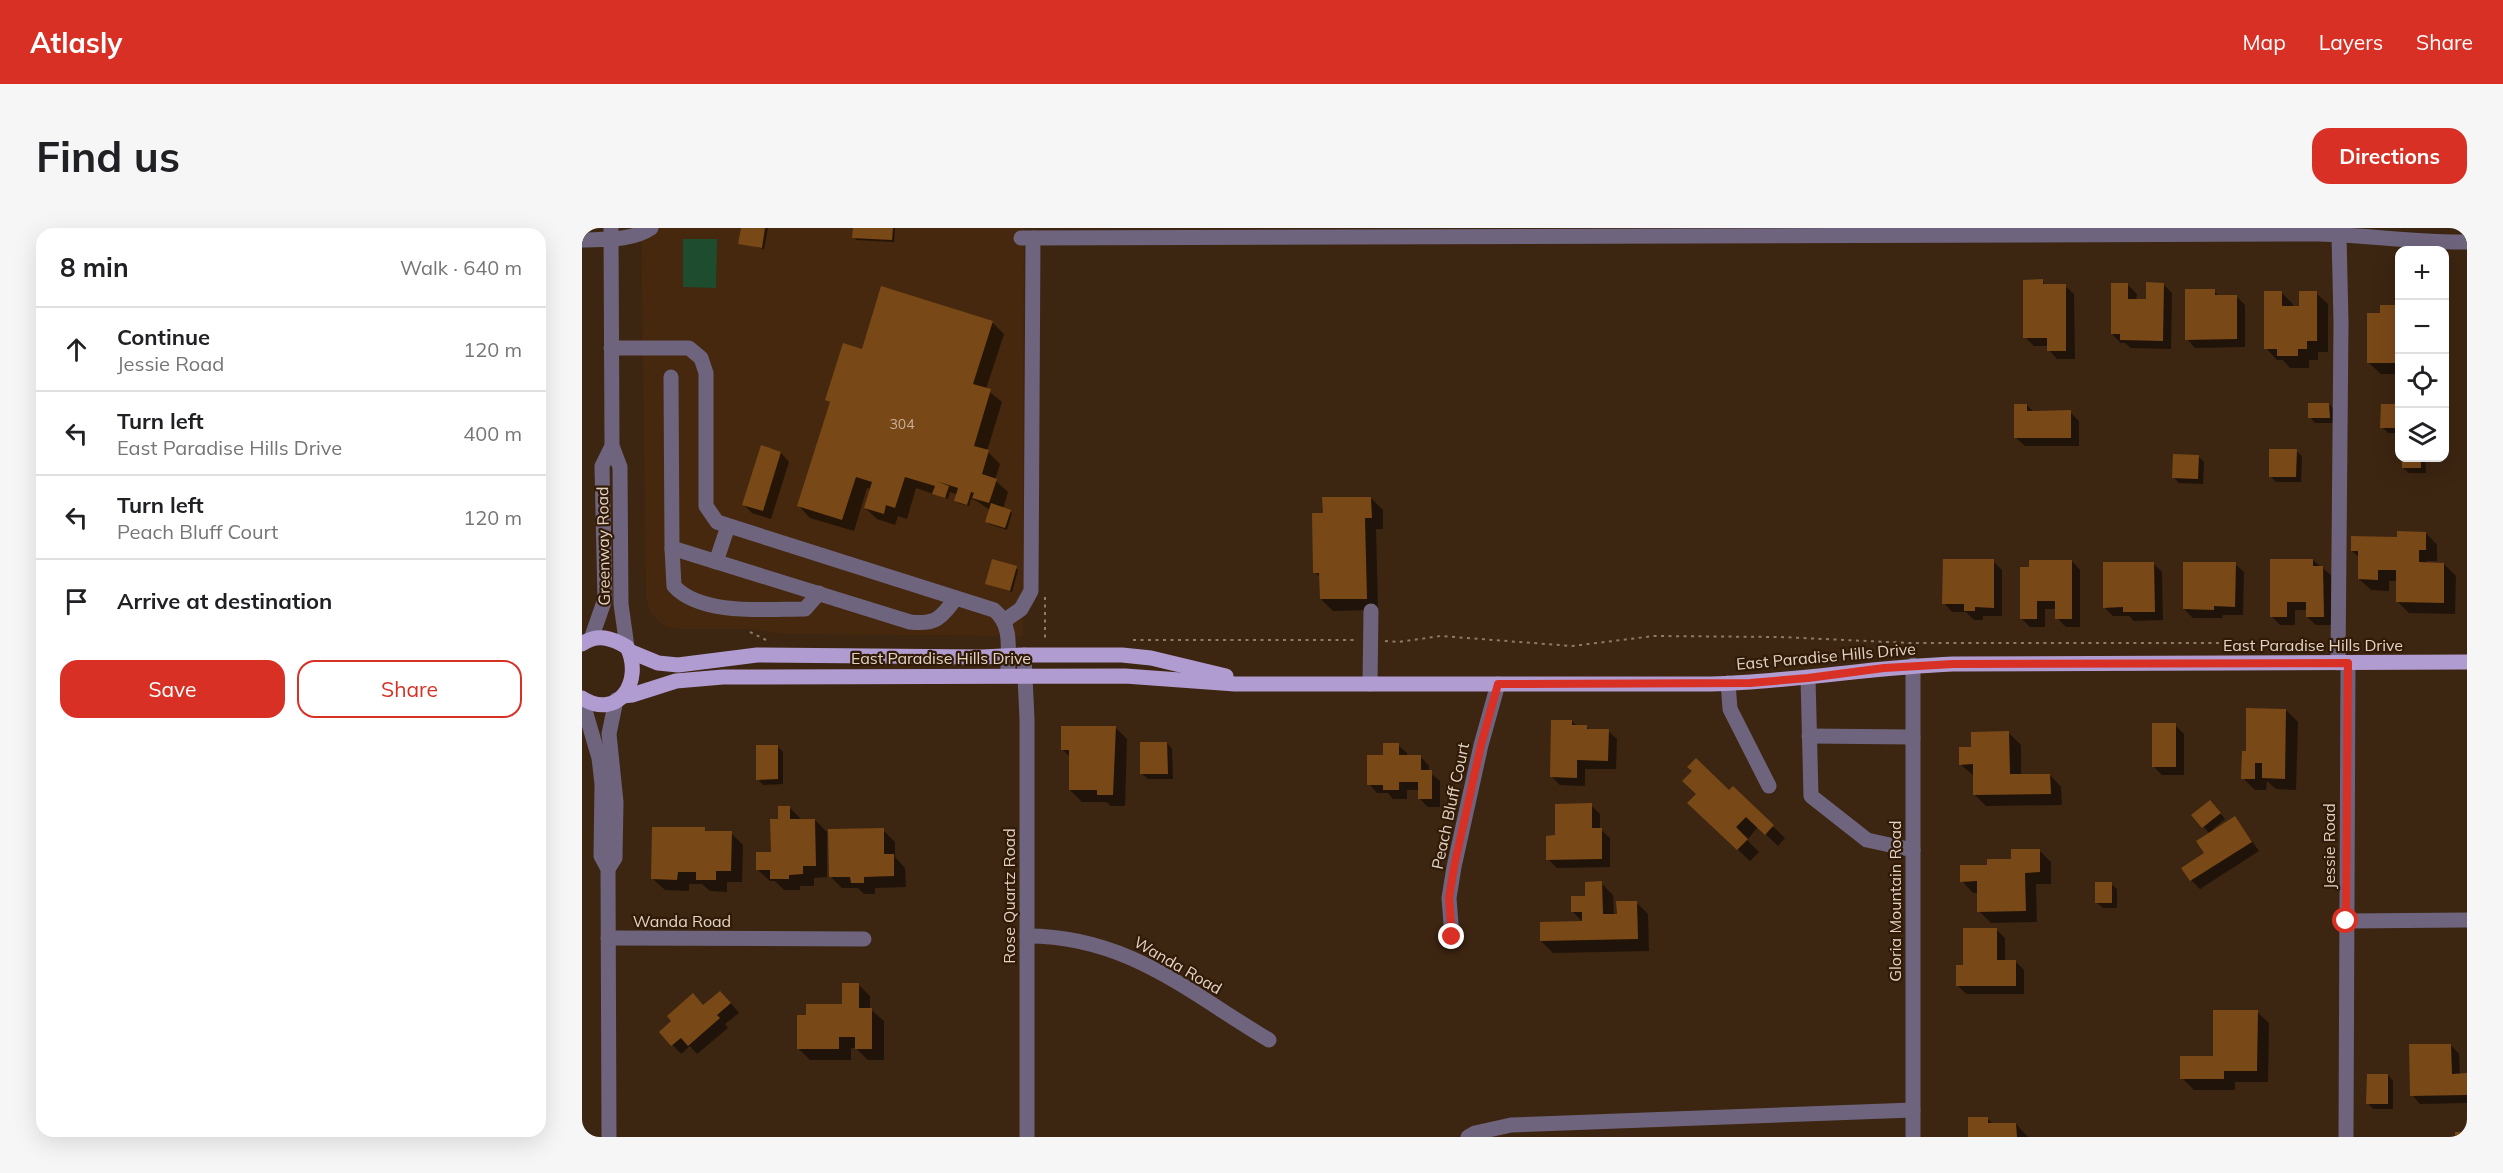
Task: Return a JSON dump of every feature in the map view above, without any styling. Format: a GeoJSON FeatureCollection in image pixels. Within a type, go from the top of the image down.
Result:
{"type":"FeatureCollection","features":[{"type":"Feature","properties":{"kind":"main road","name":"East Paradise Hills Drive"},"geometry":{"type":"LineString","coordinates":[[585,641],[606,638],[658,663],[678,665],[740,656],[1139,656],[1261,684]]}},
{"type":"Feature","properties":{"kind":"main road"},"geometry":{"type":"LineString","coordinates":[[620,698],[632,680],[634,669],[628,649]]}},
{"type":"Feature","properties":{"kind":"main road","name":"East Paradise Hills Drive"},"geometry":{"type":"LineString","coordinates":[[582,699],[598,704],[676,681],[701,677],[1148,676],[1235,684],[1728,683],[1808,678],[1913,665],[2467,662]]}},
{"type":"Feature","properties":{"kind":"street"},"geometry":{"type":"LineString","coordinates":[[582,240],[610,234],[639,235],[651,228]]}},
{"type":"Feature","properties":{"kind":"street","name":"Greenway Road"},"geometry":{"type":"LineString","coordinates":[[610,234],[612,446],[620,467],[621,604],[628,649]]}},
{"type":"Feature","properties":{"kind":"street"},"geometry":{"type":"LineString","coordinates":[[1004,621],[1021,609],[1031,591],[1027,238],[2339,235],[2418,242],[2467,242]]}},
{"type":"Feature","properties":{"kind":"street","name":"Jessie Road"},"geometry":{"type":"LineString","coordinates":[[2339,235],[2346,1137]]}},
{"type":"Feature","properties":{"kind":"street"},"geometry":{"type":"LineString","coordinates":[[611,348],[689,348],[701,358],[706,373],[706,506],[717,522],[994,610],[1007,626],[1008,676]]}},
{"type":"Feature","properties":{"kind":"street"},"geometry":{"type":"LineString","coordinates":[[671,377],[674,586],[686,596],[731,610],[805,609],[819,592]]}},
{"type":"Feature","properties":{"kind":"street","name":"Greenway Road"},"geometry":{"type":"LineString","coordinates":[[585,641],[605,599],[602,466],[612,446]]}},
{"type":"Feature","properties":{"kind":"street"},"geometry":{"type":"LineString","coordinates":[[716,561],[728,526]]}},
{"type":"Feature","properties":{"kind":"street"},"geometry":{"type":"LineString","coordinates":[[672,548],[910,622],[922,624],[935,621],[956,598]]}},
{"type":"Feature","properties":{"kind":"street"},"geometry":{"type":"LineString","coordinates":[[1370,684],[1371,611]]}},
{"type":"Feature","properties":{"kind":"street","name":"Rose Quartz Road"},"geometry":{"type":"LineString","coordinates":[[1024,655],[1027,719],[1027,1137]]}},
{"type":"Feature","properties":{"kind":"street","name":"Gloria Mountain Road"},"geometry":{"type":"LineString","coordinates":[[1913,665],[1913,1137]]}},
{"type":"Feature","properties":{"kind":"street"},"geometry":{"type":"LineString","coordinates":[[1808,678],[1809,792],[1815,801],[1837,815],[1867,840],[1913,850]]}},
{"type":"Feature","properties":{"kind":"street"},"geometry":{"type":"LineString","coordinates":[[1728,683],[1730,709],[1769,786]]}},
{"type":"Feature","properties":{"kind":"street","name":"Peach Bluff Court"},"geometry":{"type":"LineString","coordinates":[[1452,937],[1449,898],[1454,867],[1481,745],[1498,684]]}},
{"type":"Feature","properties":{"kind":"street"},"geometry":{"type":"LineString","coordinates":[[608,870],[615,858],[616,802],[609,734],[620,698]]}},
{"type":"Feature","properties":{"kind":"street"},"geometry":{"type":"LineString","coordinates":[[582,699],[600,758],[601,856],[608,870],[609,1137]]}},
{"type":"Feature","properties":{"kind":"street"},"geometry":{"type":"LineString","coordinates":[[1809,736],[1913,736]]}},
{"type":"Feature","properties":{"kind":"street"},"geometry":{"type":"LineString","coordinates":[[2346,921],[2467,920]]}},
{"type":"Feature","properties":{"kind":"street","name":"Wanda Road"},"geometry":{"type":"LineString","coordinates":[[1027,936],[1065,938],[1104,946],[1128,956],[1152,967],[1269,1040]]}},
{"type":"Feature","properties":{"kind":"street","name":"Wanda Road"},"geometry":{"type":"LineString","coordinates":[[608,938],[864,939]]}},
{"type":"Feature","properties":{"kind":"street"},"geometry":{"type":"LineString","coordinates":[[1468,1137],[1475,1133],[1511,1125],[1913,1110]]}},
{"type":"Feature","properties":{"kind":"path"},"geometry":{"type":"LineString","coordinates":[[1127,640],[1371,640],[1398,642],[1441,636],[1572,646],[1654,636],[1723,636],[1910,643],[2243,643],[2296,647]]}},
{"type":"Feature","properties":{"kind":"shaded area"},"geometry":{"type":"Polygon","coordinates":[[[641,228],[1024,228],[1023,636],[782,634],[752,629],[679,629],[667,627],[657,620],[650,612],[646,598],[641,228]]]}},
{"type":"Feature","properties":{"kind":"green space"},"geometry":{"type":"Polygon","coordinates":[[[683,239],[717,239],[716,288],[683,287],[683,239]]]}},
{"type":"Feature","properties":{"kind":"building"},"geometry":{"type":"Polygon","coordinates":[[[741,228],[765,228],[762,248],[738,244],[741,228]]]}},
{"type":"Feature","properties":{"kind":"building"},"geometry":{"type":"Polygon","coordinates":[[[853,228],[893,228],[892,240],[852,238],[853,228]]]}},
{"type":"Feature","properties":{"kind":"building"},"geometry":{"type":"Polygon","coordinates":[[[2043,279],[2043,284],[2066,284],[2066,351],[2047,351],[2047,338],[2023,338],[2023,280],[2043,279]]]}},
{"type":"Feature","properties":{"kind":"building"},"geometry":{"type":"Polygon","coordinates":[[[2146,282],[2164,283],[2163,341],[2120,340],[2120,334],[2111,334],[2111,283],[2128,283],[2128,299],[2146,299],[2146,282]]]}},
{"type":"Feature","properties":{"kind":"building"},"geometry":{"type":"Polygon","coordinates":[[[881,286],[993,321],[973,384],[991,389],[974,446],[989,450],[982,474],[997,479],[989,503],[972,498],[974,493],[971,492],[967,505],[954,501],[958,488],[936,481],[949,486],[945,498],[932,494],[935,486],[905,477],[895,508],[886,505],[884,514],[864,508],[872,482],[856,477],[842,520],[797,506],[830,402],[825,400],[843,343],[862,349],[881,286]]]}},
{"type":"Feature","properties":{"kind":"building"},"geometry":{"type":"Polygon","coordinates":[[[2185,289],[2215,289],[2215,295],[2237,295],[2237,339],[2185,340],[2185,289]]]}},
{"type":"Feature","properties":{"kind":"building"},"geometry":{"type":"Polygon","coordinates":[[[2264,291],[2282,291],[2282,306],[2299,306],[2299,291],[2317,291],[2317,341],[2307,341],[2307,349],[2298,349],[2298,356],[2277,356],[2277,349],[2264,349],[2264,291]]]}},
{"type":"Feature","properties":{"kind":"building"},"geometry":{"type":"Polygon","coordinates":[[[2380,305],[2395,305],[2395,363],[2367,363],[2367,313],[2380,313],[2380,305]]]}},
{"type":"Feature","properties":{"kind":"building"},"geometry":{"type":"Polygon","coordinates":[[[2308,403],[2329,403],[2330,418],[2308,418],[2308,403]]]}},
{"type":"Feature","properties":{"kind":"building"},"geometry":{"type":"Polygon","coordinates":[[[2014,404],[2027,404],[2027,411],[2071,410],[2071,438],[2014,438],[2014,404]]]}},
{"type":"Feature","properties":{"kind":"building"},"geometry":{"type":"Polygon","coordinates":[[[2381,404],[2395,404],[2395,428],[2380,428],[2381,404]]]}},
{"type":"Feature","properties":{"kind":"building"},"geometry":{"type":"Polygon","coordinates":[[[761,445],[781,452],[763,511],[742,505],[761,445]]]}},
{"type":"Feature","properties":{"kind":"building"},"geometry":{"type":"Polygon","coordinates":[[[2269,449],[2297,449],[2296,477],[2269,477],[2269,449]]]}},
{"type":"Feature","properties":{"kind":"building"},"geometry":{"type":"Polygon","coordinates":[[[2173,454],[2199,455],[2198,479],[2172,478],[2173,454]]]}},
{"type":"Feature","properties":{"kind":"building"},"geometry":{"type":"Polygon","coordinates":[[[2402,462],[2421,462],[2421,468],[2402,468],[2402,462]]]}},
{"type":"Feature","properties":{"kind":"building"},"geometry":{"type":"Polygon","coordinates":[[[1322,497],[1371,497],[1372,518],[1365,518],[1367,599],[1320,599],[1319,573],[1313,573],[1312,513],[1323,513],[1322,497]]]}},
{"type":"Feature","properties":{"kind":"building"},"geometry":{"type":"Polygon","coordinates":[[[991,503],[1011,510],[1005,528],[985,522],[991,503]]]}},
{"type":"Feature","properties":{"kind":"building"},"geometry":{"type":"Polygon","coordinates":[[[2397,531],[2426,532],[2426,550],[2419,550],[2419,562],[2444,563],[2444,603],[2396,602],[2396,570],[2378,570],[2378,580],[2358,579],[2358,551],[2351,551],[2351,536],[2397,537],[2397,531]]]}},
{"type":"Feature","properties":{"kind":"building"},"geometry":{"type":"Polygon","coordinates":[[[992,559],[1017,566],[1010,591],[985,584],[992,559]]]}},
{"type":"Feature","properties":{"kind":"building"},"geometry":{"type":"Polygon","coordinates":[[[1943,559],[1994,559],[1994,608],[1975,607],[1975,611],[1964,611],[1964,604],[1942,604],[1943,559]]]}},
{"type":"Feature","properties":{"kind":"building"},"geometry":{"type":"Polygon","coordinates":[[[2270,559],[2313,559],[2313,566],[2323,566],[2324,617],[2306,617],[2306,602],[2287,602],[2287,617],[2270,617],[2270,559]]]}},
{"type":"Feature","properties":{"kind":"building"},"geometry":{"type":"Polygon","coordinates":[[[2029,560],[2072,560],[2072,619],[2055,619],[2055,601],[2037,601],[2037,619],[2020,619],[2020,567],[2029,567],[2029,560]]]}},
{"type":"Feature","properties":{"kind":"building"},"geometry":{"type":"Polygon","coordinates":[[[2103,562],[2154,562],[2155,612],[2123,612],[2123,607],[2103,608],[2103,562]]]}},
{"type":"Feature","properties":{"kind":"building"},"geometry":{"type":"Polygon","coordinates":[[[2183,562],[2236,562],[2235,607],[2214,606],[2214,610],[2183,609],[2183,562]]]}},
{"type":"Feature","properties":{"kind":"building"},"geometry":{"type":"Polygon","coordinates":[[[2246,708],[2286,709],[2285,779],[2262,778],[2262,763],[2255,763],[2255,779],[2241,779],[2242,751],[2246,751],[2246,708]]]}},
{"type":"Feature","properties":{"kind":"building"},"geometry":{"type":"Polygon","coordinates":[[[1551,720],[1572,720],[1572,725],[1587,725],[1587,729],[1609,729],[1608,761],[1577,760],[1577,778],[1550,777],[1551,720]]]}},
{"type":"Feature","properties":{"kind":"building"},"geometry":{"type":"Polygon","coordinates":[[[2152,723],[2176,723],[2176,767],[2152,767],[2152,723]]]}},
{"type":"Feature","properties":{"kind":"building"},"geometry":{"type":"Polygon","coordinates":[[[1061,726],[1116,726],[1113,795],[1097,795],[1097,790],[1069,790],[1069,750],[1061,750],[1061,726]]]}},
{"type":"Feature","properties":{"kind":"building"},"geometry":{"type":"Polygon","coordinates":[[[2009,731],[2010,774],[2050,774],[2051,794],[1973,795],[1973,764],[1959,765],[1959,747],[1971,747],[1971,732],[2009,731]]]}},
{"type":"Feature","properties":{"kind":"building"},"geometry":{"type":"Polygon","coordinates":[[[1140,742],[1167,742],[1168,774],[1140,774],[1140,742]]]}},
{"type":"Feature","properties":{"kind":"building"},"geometry":{"type":"Polygon","coordinates":[[[1383,743],[1399,743],[1399,755],[1421,755],[1421,770],[1432,770],[1432,799],[1418,799],[1418,782],[1399,782],[1399,790],[1383,790],[1383,785],[1367,785],[1367,755],[1383,755],[1383,743]]]}},
{"type":"Feature","properties":{"kind":"building"},"geometry":{"type":"Polygon","coordinates":[[[756,745],[778,745],[778,779],[756,780],[756,745]]]}},
{"type":"Feature","properties":{"kind":"building"},"geometry":{"type":"Polygon","coordinates":[[[1696,758],[1729,790],[1733,786],[1774,825],[1765,835],[1746,817],[1736,827],[1748,839],[1737,850],[1687,803],[1696,794],[1682,781],[1692,771],[1687,767],[1696,758]]]}},
{"type":"Feature","properties":{"kind":"building"},"geometry":{"type":"Polygon","coordinates":[[[2210,800],[2221,813],[2202,828],[2191,815],[2210,800]]]}},
{"type":"Feature","properties":{"kind":"building"},"geometry":{"type":"Polygon","coordinates":[[[1592,803],[1592,828],[1602,828],[1602,859],[1546,860],[1546,836],[1555,835],[1555,804],[1592,803]]]}},
{"type":"Feature","properties":{"kind":"building"},"geometry":{"type":"Polygon","coordinates":[[[778,806],[790,806],[790,819],[815,819],[816,866],[803,866],[803,874],[789,875],[789,879],[770,879],[770,870],[756,870],[756,852],[771,852],[770,819],[778,819],[778,806]]]}},
{"type":"Feature","properties":{"kind":"building"},"geometry":{"type":"Polygon","coordinates":[[[2235,816],[2252,842],[2190,881],[2181,868],[2204,853],[2196,841],[2235,816]]]}},
{"type":"Feature","properties":{"kind":"building"},"geometry":{"type":"Polygon","coordinates":[[[652,827],[705,827],[705,831],[732,831],[731,871],[716,871],[716,880],[696,880],[696,872],[678,872],[677,880],[651,879],[652,827]]]}},
{"type":"Feature","properties":{"kind":"building"},"geometry":{"type":"Polygon","coordinates":[[[884,828],[884,854],[894,854],[894,876],[864,877],[864,883],[851,883],[850,877],[829,877],[828,829],[884,828]]]}},
{"type":"Feature","properties":{"kind":"building"},"geometry":{"type":"Polygon","coordinates":[[[2011,849],[2040,849],[2040,872],[2025,873],[2026,911],[1977,912],[1977,881],[1960,882],[1960,865],[1987,865],[1987,859],[2011,859],[2011,849]]]}},
{"type":"Feature","properties":{"kind":"building"},"geometry":{"type":"Polygon","coordinates":[[[1602,881],[1603,914],[1617,914],[1616,901],[1637,901],[1638,939],[1540,941],[1540,922],[1582,921],[1582,912],[1571,912],[1571,896],[1585,896],[1585,882],[1602,881]]]}},
{"type":"Feature","properties":{"kind":"building"},"geometry":{"type":"Polygon","coordinates":[[[2095,882],[2112,882],[2112,903],[2095,903],[2095,882]]]}},
{"type":"Feature","properties":{"kind":"building"},"geometry":{"type":"Polygon","coordinates":[[[1963,928],[1997,928],[1997,960],[2016,960],[2016,986],[1956,986],[1956,965],[1963,965],[1963,928]]]}},
{"type":"Feature","properties":{"kind":"building"},"geometry":{"type":"Polygon","coordinates":[[[842,983],[859,983],[859,1008],[872,1008],[872,1049],[855,1049],[855,1037],[839,1037],[839,1049],[797,1049],[797,1015],[806,1015],[806,1004],[842,1004],[842,983]]]}},
{"type":"Feature","properties":{"kind":"building"},"geometry":{"type":"Polygon","coordinates":[[[720,991],[731,1003],[717,1015],[720,1018],[688,1046],[681,1038],[671,1046],[659,1032],[671,1021],[667,1016],[693,993],[703,1005],[720,991]]]}},
{"type":"Feature","properties":{"kind":"building"},"geometry":{"type":"Polygon","coordinates":[[[2213,1010],[2258,1010],[2257,1071],[2224,1071],[2224,1079],[2180,1079],[2180,1056],[2213,1056],[2213,1010]]]}},
{"type":"Feature","properties":{"kind":"building"},"geometry":{"type":"Polygon","coordinates":[[[2409,1044],[2451,1044],[2452,1074],[2467,1073],[2467,1095],[2410,1096],[2409,1044]]]}},
{"type":"Feature","properties":{"kind":"building"},"geometry":{"type":"Polygon","coordinates":[[[2367,1074],[2388,1074],[2388,1104],[2366,1104],[2367,1074]]]}},
{"type":"Feature","properties":{"kind":"building"},"geometry":{"type":"Polygon","coordinates":[[[1968,1117],[1988,1117],[1988,1123],[2016,1123],[2017,1137],[1968,1137],[1968,1117]]]}},
{"type":"Feature","properties":{"kind":"building"},"geometry":{"type":"Polygon","coordinates":[[[2455,1132],[2467,1132],[2467,1137],[2455,1137],[2455,1132]]]}},
{"type":"Feature","properties":{"kind":"route"},"geometry":{"type":"LineString","coordinates":[[1452,937],[1449,898],[1454,867],[1481,745],[1498,684],[1750,683],[1913,665],[1953,664],[2348,663],[2346,921]]}}]}
